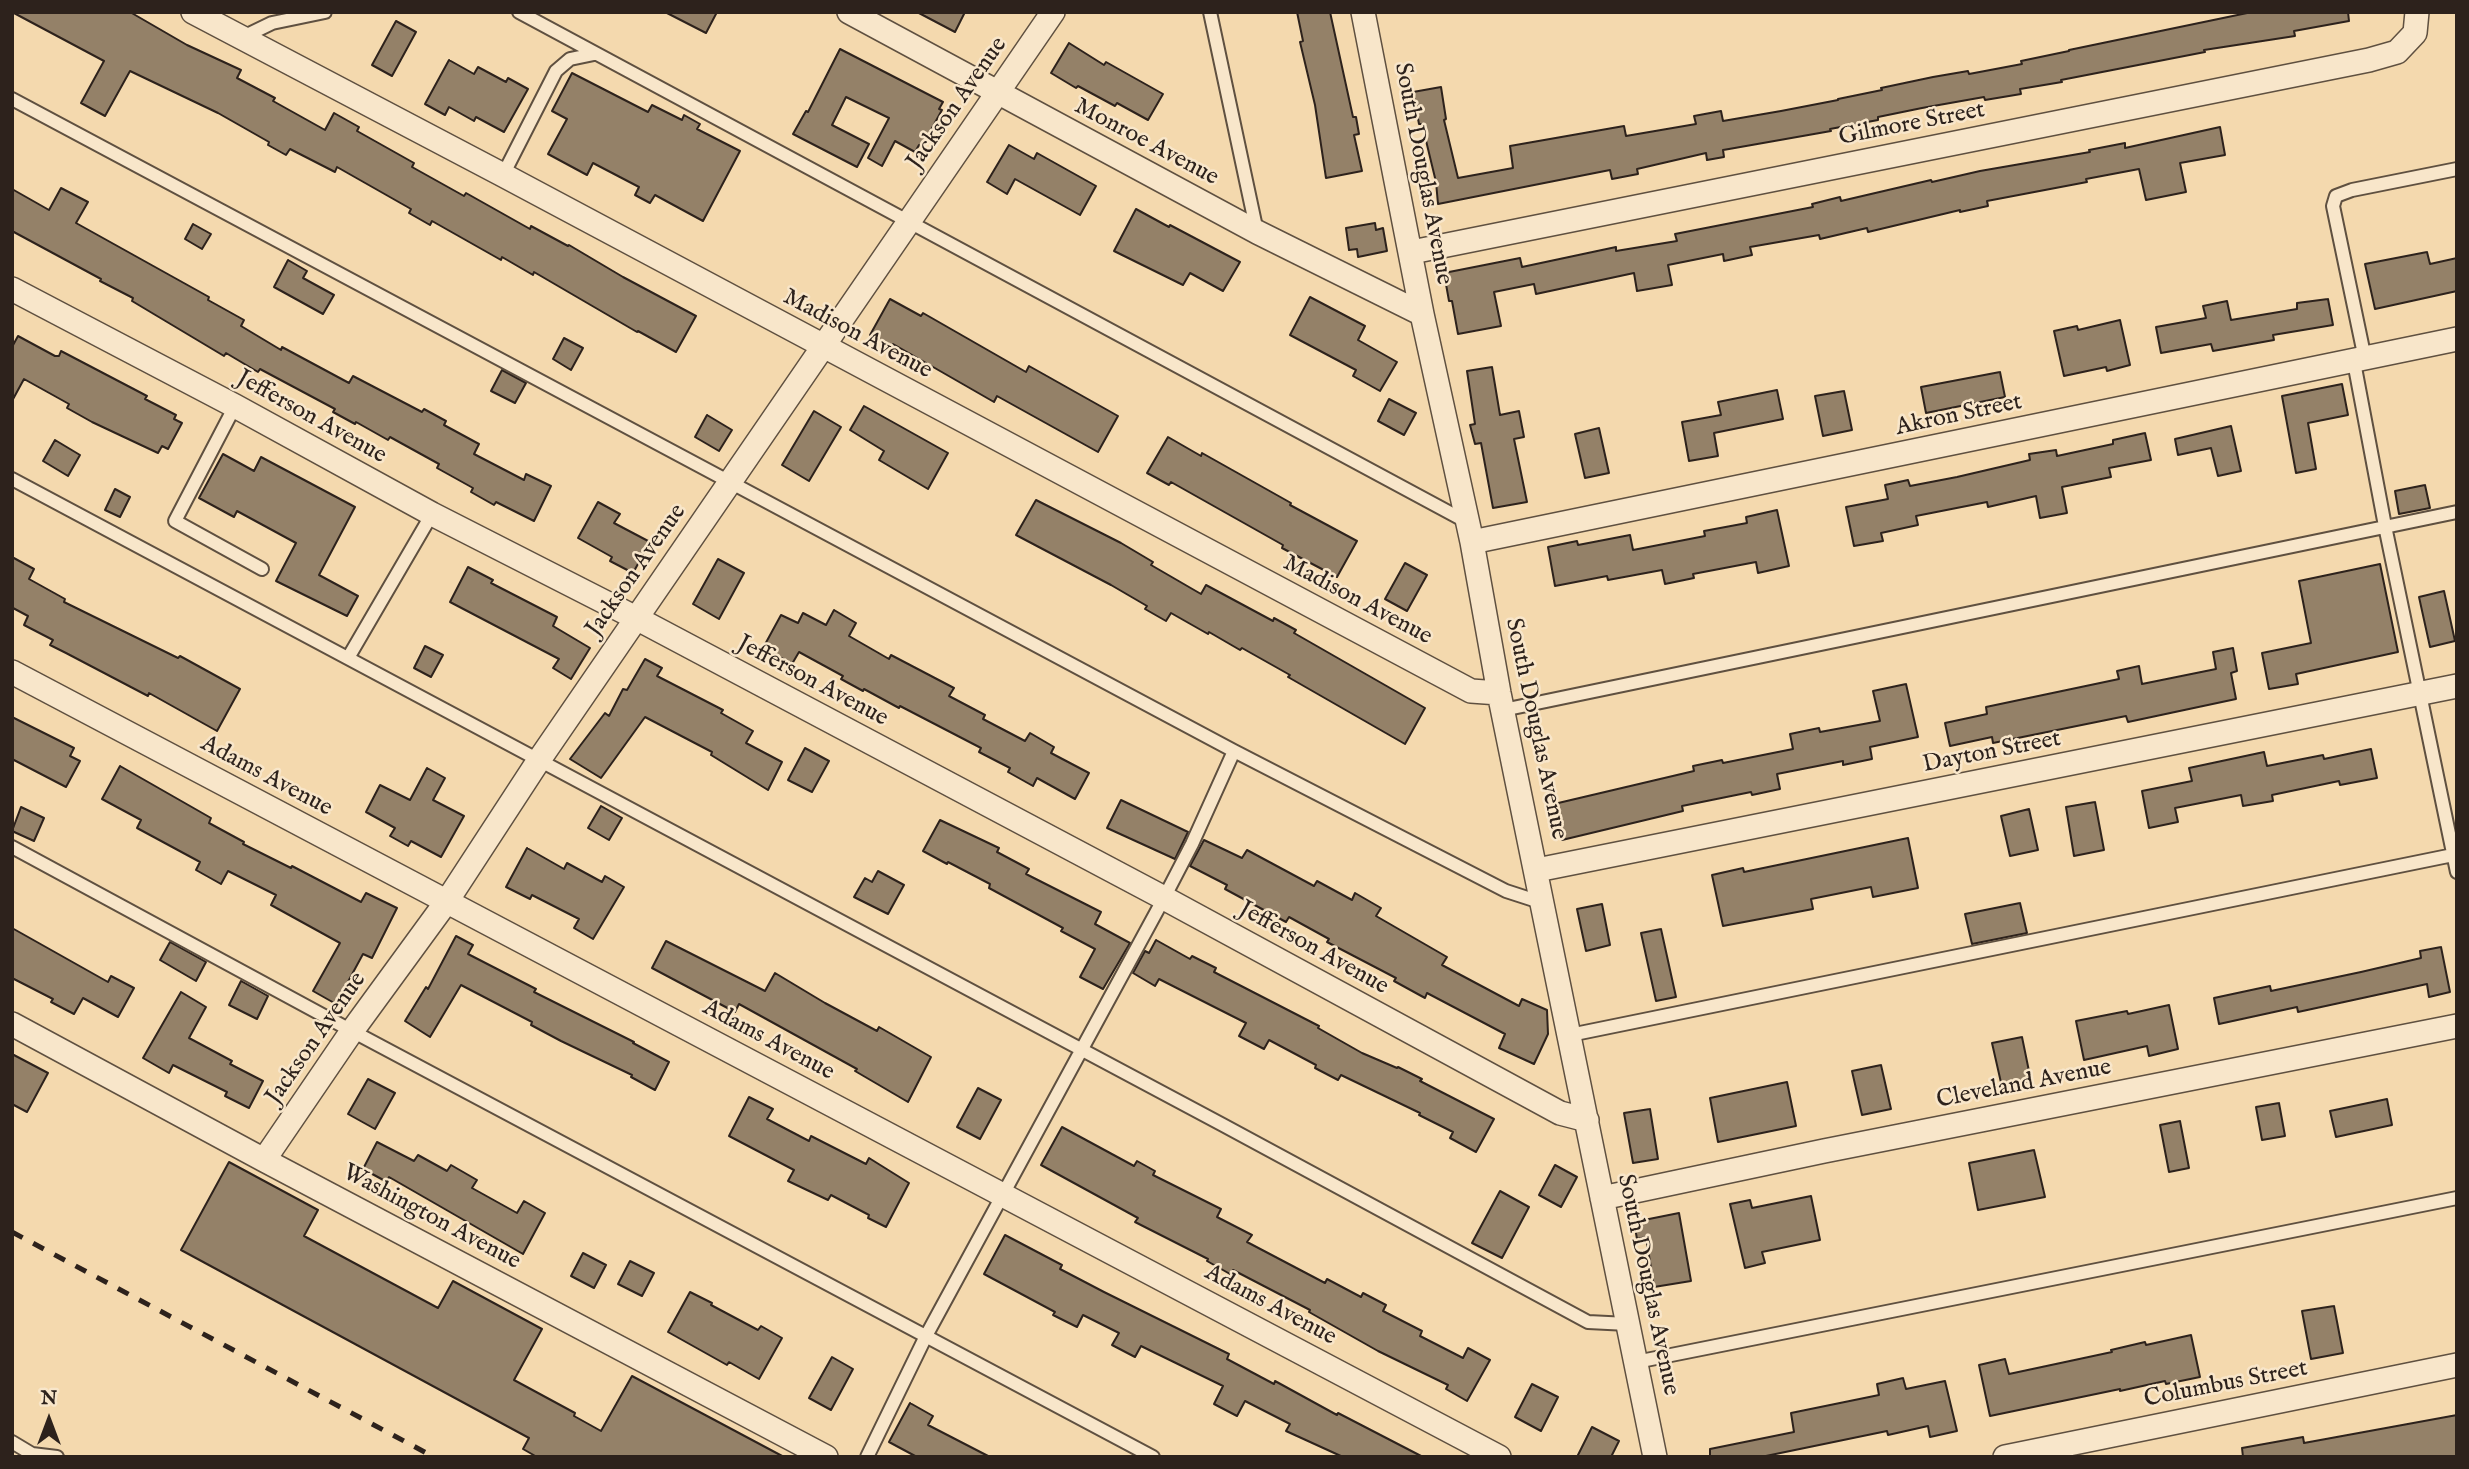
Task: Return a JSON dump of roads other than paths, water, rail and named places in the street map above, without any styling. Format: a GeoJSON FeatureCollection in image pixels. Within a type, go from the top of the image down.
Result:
{"type":"FeatureCollection","features":[{"type":"Feature","properties":{"kind":"street","name":"Madison Avenue"},"geometry":{"type":"LineString","coordinates":[[192,12],[1471,691],[1501,701]]}},
{"type":"Feature","properties":{"kind":"street","name":"Monroe Avenue"},"geometry":{"type":"LineString","coordinates":[[849,12],[1257,232],[1422,314]]}},
{"type":"Feature","properties":{"kind":"street","name":"Jackson Avenue"},"geometry":{"type":"LineString","coordinates":[[264,1160],[352,1031],[447,901],[539,760],[1053,12]]}},
{"type":"Feature","properties":{"kind":"street","name":"South Douglas Avenue"},"geometry":{"type":"LineString","coordinates":[[1363,12],[1655,1457]]}},
{"type":"Feature","properties":{"kind":"street","name":"Gilmore Street"},"geometry":{"type":"LineString","coordinates":[[1412,252],[2369,60],[2397,52],[2416,23]]}},
{"type":"Feature","properties":{"kind":"street","name":"Jefferson Avenue"},"geometry":{"type":"LineString","coordinates":[[12,289],[236,406],[432,514],[636,618],[1164,898],[1560,1113],[1587,1120]]}},
{"type":"Feature","properties":{"kind":"street","name":"Akron Street"},"geometry":{"type":"LineString","coordinates":[[1470,532],[2457,340]]}},
{"type":"Feature","properties":{"kind":"street","name":"Adams Avenue"},"geometry":{"type":"LineString","coordinates":[[12,672],[1499,1457]]}},
{"type":"Feature","properties":{"kind":"street","name":"Dayton Street"},"geometry":{"type":"LineString","coordinates":[[1537,870],[2457,686]]}},
{"type":"Feature","properties":{"kind":"street","name":"Washington Avenue"},"geometry":{"type":"LineString","coordinates":[[12,1024],[825,1457]]}},
{"type":"Feature","properties":{"kind":"street","name":"Cleveland Avenue"},"geometry":{"type":"LineString","coordinates":[[1602,1198],[1824,1151],[2457,1026]]}},
{"type":"Feature","properties":{"kind":"street","name":"Columbus Street"},"geometry":{"type":"LineString","coordinates":[[2005,1457],[2457,1365]]}},
{"type":"Feature","properties":{"kind":"lane"},"geometry":{"type":"LineString","coordinates":[[240,38],[272,23],[325,12]]}},
{"type":"Feature","properties":{"kind":"lane"},"geometry":{"type":"LineString","coordinates":[[519,12],[908,220],[1470,532]]}},
{"type":"Feature","properties":{"kind":"lane"},"geometry":{"type":"LineString","coordinates":[[1210,12],[1257,232]]}},
{"type":"Feature","properties":{"kind":"lane"},"geometry":{"type":"LineString","coordinates":[[503,175],[556,71],[570,59],[594,54]]}},
{"type":"Feature","properties":{"kind":"lane"},"geometry":{"type":"LineString","coordinates":[[12,99],[1234,751],[1506,891],[1544,903]]}},
{"type":"Feature","properties":{"kind":"lane"},"geometry":{"type":"LineString","coordinates":[[2457,169],[2352,190],[2336,196],[2333,206],[2385,526],[2457,872]]}},
{"type":"Feature","properties":{"kind":"lane"},"geometry":{"type":"LineString","coordinates":[[236,406],[174,521],[262,569]]}},
{"type":"Feature","properties":{"kind":"lane"},"geometry":{"type":"LineString","coordinates":[[12,479],[1588,1322],[1629,1324]]}},
{"type":"Feature","properties":{"kind":"lane"},"geometry":{"type":"LineString","coordinates":[[1501,701],[2457,512]]}},
{"type":"Feature","properties":{"kind":"lane"},"geometry":{"type":"LineString","coordinates":[[348,658],[432,514]]}},
{"type":"Feature","properties":{"kind":"lane"},"geometry":{"type":"LineString","coordinates":[[867,1457],[926,1336],[1164,898],[1234,751]]}},
{"type":"Feature","properties":{"kind":"lane"},"geometry":{"type":"LineString","coordinates":[[12,847],[1153,1457]]}},
{"type":"Feature","properties":{"kind":"lane"},"geometry":{"type":"LineString","coordinates":[[1570,1034],[2454,855]]}},
{"type":"Feature","properties":{"kind":"lane"},"geometry":{"type":"LineString","coordinates":[[1636,1362],[2457,1198]]}},
{"type":"Feature","properties":{"kind":"lane"},"geometry":{"type":"LineString","coordinates":[[12,1442],[32,1454],[57,1457]]}},
{"type":"Feature","properties":{"kind":"railway"},"geometry":{"type":"LineString","coordinates":[[12,1232],[434,1457]]}}]}
